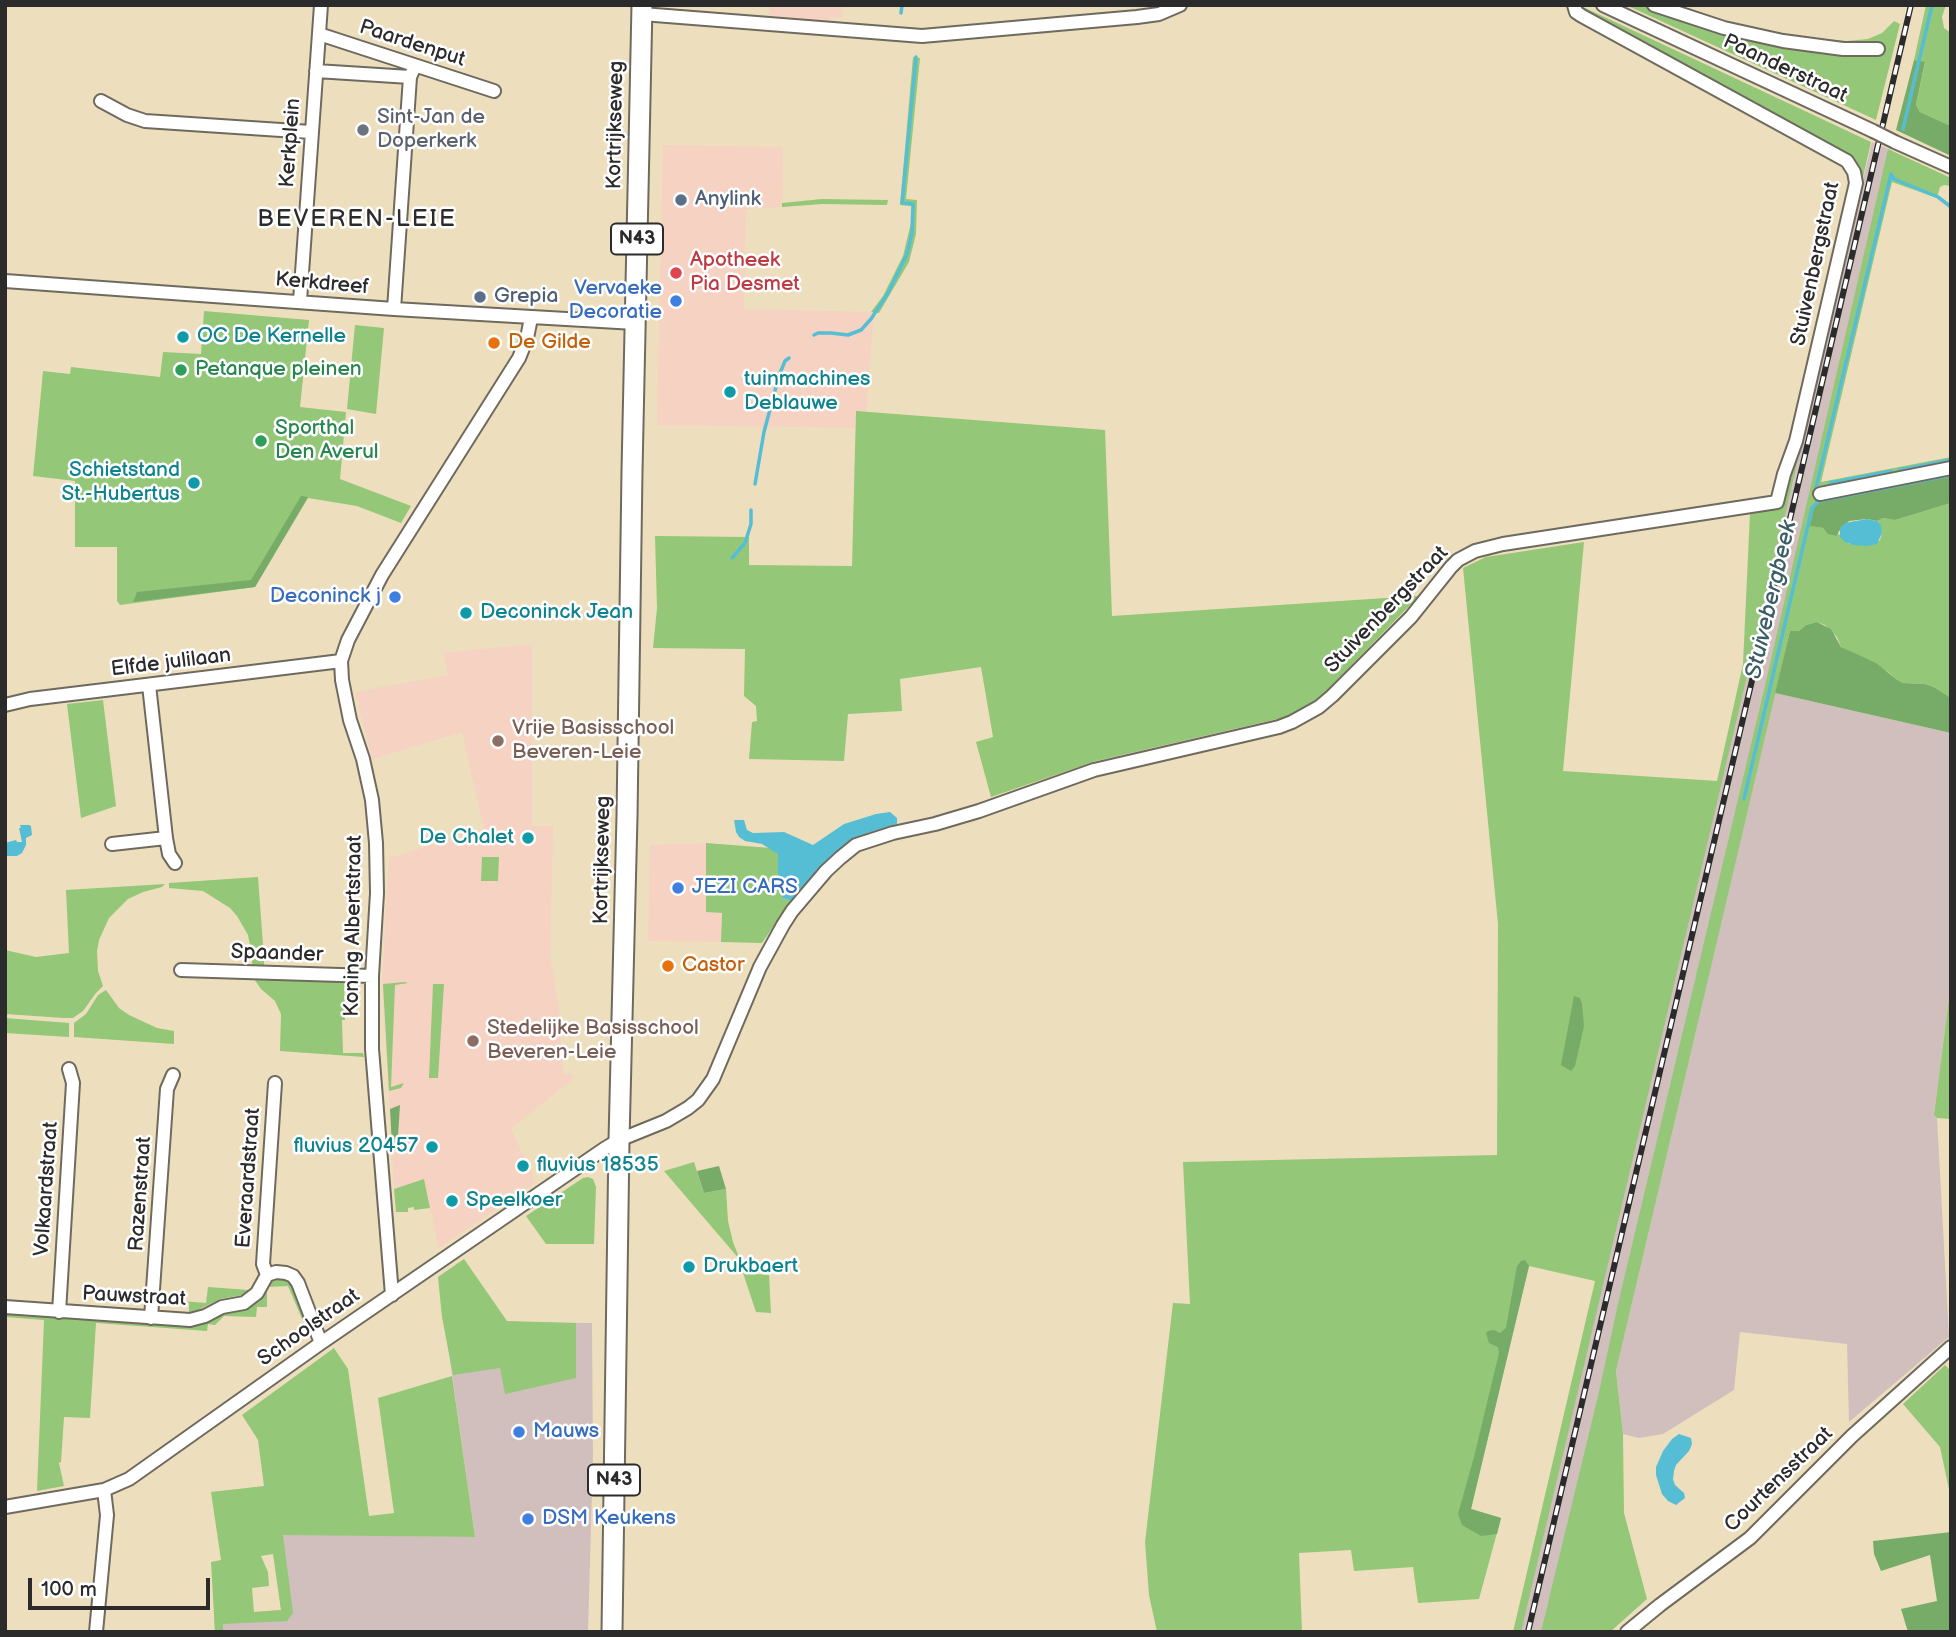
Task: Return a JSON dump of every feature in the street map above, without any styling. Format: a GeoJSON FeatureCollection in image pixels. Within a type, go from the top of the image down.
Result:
{"type":"FeatureCollection","features":[{"type":"Feature","properties":{"kind":"main road","name":"Kortrijkseweg"},"geometry":{"type":"LineString","coordinates":[[612,1632],[642,10]]}},
{"type":"Feature","properties":{"kind":"street","name":"Kerkplein"},"geometry":{"type":"LineString","coordinates":[[300,302],[321,5]]}},
{"type":"Feature","properties":{"kind":"street"},"geometry":{"type":"LineString","coordinates":[[642,10],[922,36],[1137,17],[1159,14],[1180,5]]}},
{"type":"Feature","properties":{"kind":"street","name":"Stuivenbergstraat"},"geometry":{"type":"LineString","coordinates":[[619,1140],[666,1121],[688,1108],[706,1090],[719,1067],[760,967],[775,938],[793,911],[826,872],[856,845],[883,835],[979,811],[1094,770],[1292,722],[1319,707],[1332,696],[1411,617],[1451,567],[1475,551],[1516,542],[1777,502],[1796,441],[1853,197],[1856,183],[1854,172],[1847,161],[1582,16],[1576,12],[1574,5]]}},
{"type":"Feature","properties":{"kind":"street","name":"Paanderstraat"},"geometry":{"type":"LineString","coordinates":[[1603,5],[1951,167]]}},
{"type":"Feature","properties":{"kind":"street","name":"Paanderstraat"},"geometry":{"type":"LineString","coordinates":[[1654,5],[1724,28],[1783,41],[1850,50],[1878,49]]}},
{"type":"Feature","properties":{"kind":"street","name":"Paardenput"},"geometry":{"type":"LineString","coordinates":[[319,34],[412,72],[494,91]]}},
{"type":"Feature","properties":{"kind":"street","name":"Kerkplein"},"geometry":{"type":"LineString","coordinates":[[316,71],[412,72]]}},
{"type":"Feature","properties":{"kind":"street"},"geometry":{"type":"LineString","coordinates":[[394,309],[412,72]]}},
{"type":"Feature","properties":{"kind":"street"},"geometry":{"type":"LineString","coordinates":[[101,101],[145,121],[311,132]]}},
{"type":"Feature","properties":{"kind":"street","name":"Kerkdreef"},"geometry":{"type":"LineString","coordinates":[[5,281],[635,323]]}},
{"type":"Feature","properties":{"kind":"street","name":"Koning Albertstraat"},"geometry":{"type":"LineString","coordinates":[[391,1295],[372,1049],[376,843],[372,800],[363,759],[349,720],[341,661],[353,629],[382,575],[519,358],[531,318]]}},
{"type":"Feature","properties":{"kind":"street"},"geometry":{"type":"LineString","coordinates":[[1820,494],[1951,468]]}},
{"type":"Feature","properties":{"kind":"street","name":"Elfde julilaan"},"geometry":{"type":"LineString","coordinates":[[5,705],[30,699],[341,661]]}},
{"type":"Feature","properties":{"kind":"street"},"geometry":{"type":"LineString","coordinates":[[149,685],[166,838],[169,854],[175,863]]}},
{"type":"Feature","properties":{"kind":"street"},"geometry":{"type":"LineString","coordinates":[[113,844],[166,838]]}},
{"type":"Feature","properties":{"kind":"street","name":"Spaander"},"geometry":{"type":"LineString","coordinates":[[181,970],[372,976]]}},
{"type":"Feature","properties":{"kind":"street","name":"Volkaardstraat"},"geometry":{"type":"LineString","coordinates":[[59,1312],[73,1083],[69,1069]]}},
{"type":"Feature","properties":{"kind":"street","name":"Razenstraat"},"geometry":{"type":"LineString","coordinates":[[151,1318],[167,1090],[173,1075]]}},
{"type":"Feature","properties":{"kind":"street","name":"Everaardstraat"},"geometry":{"type":"LineString","coordinates":[[267,1275],[263,1264],[275,1083]]}},
{"type":"Feature","properties":{"kind":"street","name":"Schoolstraat"},"geometry":{"type":"LineString","coordinates":[[5,1507],[104,1490],[137,1474],[321,1343],[619,1140]]}},
{"type":"Feature","properties":{"kind":"street"},"geometry":{"type":"LineString","coordinates":[[267,1275],[286,1273],[296,1279],[321,1343]]}},
{"type":"Feature","properties":{"kind":"street","name":"Pauwstraat"},"geometry":{"type":"LineString","coordinates":[[5,1307],[198,1319],[222,1307],[244,1303],[257,1293],[267,1275]]}},
{"type":"Feature","properties":{"kind":"street","name":"Courtensstraat"},"geometry":{"type":"LineString","coordinates":[[1627,1632],[1750,1538],[1852,1436],[1951,1347]]}},
{"type":"Feature","properties":{"kind":"street"},"geometry":{"type":"LineString","coordinates":[[96,1632],[107,1515],[104,1490]]}},
{"type":"Feature","properties":{"kind":"shaded area"},"geometry":{"type":"Polygon","coordinates":[[[769,5],[843,5],[842,18],[830,17],[829,23],[769,16],[769,5]]]}},
{"type":"Feature","properties":{"kind":"shaded area"},"geometry":{"type":"Polygon","coordinates":[[[1872,142],[1893,151],[1548,1632],[1518,1632],[1872,142]]]}},
{"type":"Feature","properties":{"kind":"shaded area"},"geometry":{"type":"Polygon","coordinates":[[[663,145],[783,147],[782,207],[746,209],[744,309],[874,312],[866,412],[856,411],[855,428],[657,425],[663,145]]]}},
{"type":"Feature","properties":{"kind":"shaded area","name":"Stedelijke Basisschool Beveren-Leie"},"geometry":{"type":"Polygon","coordinates":[[[532,644],[532,826],[553,826],[550,957],[559,1008],[563,1074],[571,1073],[574,1078],[511,1129],[536,1182],[439,1248],[424,1179],[394,1189],[382,984],[389,858],[484,829],[462,732],[372,759],[355,692],[448,675],[443,653],[532,644]]]}},
{"type":"Feature","properties":{"kind":"shaded area"},"geometry":{"type":"Polygon","coordinates":[[[1775,693],[1951,733],[1951,982],[1934,1115],[1937,1118],[1949,1337],[1849,1422],[1847,1344],[1740,1332],[1734,1390],[1663,1434],[1639,1438],[1623,1434],[1616,1371],[1775,693]]]}},
{"type":"Feature","properties":{"kind":"shaded area"},"geometry":{"type":"Polygon","coordinates":[[[706,843],[706,911],[722,913],[721,942],[648,941],[650,845],[706,843]]]}},
{"type":"Feature","properties":{"kind":"shaded area"},"geometry":{"type":"Polygon","coordinates":[[[507,1322],[592,1323],[593,1455],[588,1632],[215,1632],[214,1615],[281,1610],[271,1534],[475,1537],[446,1332],[507,1322]]]}},
{"type":"Feature","properties":{"kind":"green space"},"geometry":{"type":"Polygon","coordinates":[[[1626,5],[1647,5],[1656,10],[1794,40],[1794,36],[1847,41],[1868,39],[1882,33],[1894,21],[1900,24],[1876,120],[1626,5]]]}},
{"type":"Feature","properties":{"kind":"green space"},"geometry":{"type":"Polygon","coordinates":[[[1926,5],[1946,5],[1942,17],[1944,28],[1951,33],[1951,126],[1920,112],[1916,105],[1925,63],[1914,60],[1926,5]]]}},
{"type":"Feature","properties":{"kind":"green space"},"geometry":{"type":"Polygon","coordinates":[[[1581,6],[1871,142],[1521,1632],[1513,1632],[1595,1281],[1529,1266],[1471,1509],[1501,1518],[1479,1599],[1418,1603],[1413,1567],[1354,1571],[1351,1550],[1299,1553],[1302,1632],[1157,1632],[1149,1595],[1145,1542],[1173,1303],[1190,1304],[1183,1162],[1497,1155],[1498,924],[1463,568],[1486,557],[1584,542],[1563,771],[1717,781],[1743,664],[1750,513],[1781,505],[1856,168],[1579,10],[1581,6]]]}},
{"type":"Feature","properties":{"kind":"green space"},"geometry":{"type":"Polygon","coordinates":[[[913,57],[920,58],[906,199],[917,200],[916,234],[909,262],[879,313],[871,312],[883,296],[903,256],[911,223],[912,206],[900,205],[913,57]]]}},
{"type":"Feature","properties":{"kind":"green space"},"geometry":{"type":"Polygon","coordinates":[[[1914,60],[1925,62],[1916,105],[1920,112],[1951,126],[1951,156],[1896,130],[1914,60]]]}},
{"type":"Feature","properties":{"kind":"green space"},"geometry":{"type":"Polygon","coordinates":[[[1888,149],[1951,178],[1951,186],[1940,187],[1937,198],[1892,182],[1821,482],[1951,457],[1951,463],[1811,526],[1823,528],[1837,536],[1839,534],[1849,544],[1873,545],[1880,540],[1882,533],[1877,521],[1883,518],[1895,520],[1951,503],[1951,698],[1934,687],[1903,683],[1896,679],[1841,647],[1837,637],[1825,625],[1817,622],[1806,625],[1799,631],[1790,631],[1616,1371],[1623,1434],[1624,1513],[1647,1599],[1610,1632],[1541,1632],[1764,690],[1888,149]]]}},
{"type":"Feature","properties":{"kind":"green space"},"geometry":{"type":"Polygon","coordinates":[[[822,199],[888,200],[887,205],[822,204],[782,207],[782,203],[822,199]]]}},
{"type":"Feature","properties":{"kind":"green space"},"geometry":{"type":"Polygon","coordinates":[[[204,311],[309,320],[300,407],[346,412],[340,479],[411,506],[401,523],[357,506],[308,498],[255,587],[120,605],[117,601],[117,547],[75,547],[75,481],[33,476],[43,371],[70,374],[71,367],[160,377],[163,352],[201,354],[204,311]]]}},
{"type":"Feature","properties":{"kind":"green space"},"geometry":{"type":"Polygon","coordinates":[[[355,325],[384,328],[376,414],[347,409],[355,325]]]}},
{"type":"Feature","properties":{"kind":"green space"},"geometry":{"type":"Polygon","coordinates":[[[856,411],[1105,430],[1112,616],[1418,597],[1323,694],[1286,717],[1096,761],[991,797],[976,742],[993,737],[981,667],[900,679],[902,711],[848,714],[844,761],[749,759],[752,722],[757,721],[756,706],[744,696],[745,649],[653,648],[657,608],[655,536],[749,537],[749,565],[852,566],[856,411]]]}},
{"type":"Feature","properties":{"kind":"green space"},"geometry":{"type":"Polygon","coordinates":[[[1951,473],[1951,503],[1895,520],[1883,518],[1877,521],[1849,521],[1837,536],[1828,534],[1823,528],[1810,526],[1816,499],[1951,473]]]}},
{"type":"Feature","properties":{"kind":"green space"},"geometry":{"type":"Polygon","coordinates":[[[301,496],[308,497],[255,587],[133,602],[137,592],[251,580],[301,496]]]}},
{"type":"Feature","properties":{"kind":"green space"},"geometry":{"type":"Polygon","coordinates":[[[1817,622],[1831,629],[1841,647],[1876,663],[1903,683],[1925,684],[1951,698],[1951,733],[1775,693],[1790,631],[1799,631],[1806,625],[1817,622]]]}},
{"type":"Feature","properties":{"kind":"green space"},"geometry":{"type":"Polygon","coordinates":[[[103,700],[116,806],[81,818],[67,704],[103,700]]]}},
{"type":"Feature","properties":{"kind":"green space"},"geometry":{"type":"Polygon","coordinates":[[[706,843],[771,848],[778,854],[780,893],[783,898],[791,901],[762,943],[721,942],[722,913],[706,912],[706,843]]]}},
{"type":"Feature","properties":{"kind":"green space"},"geometry":{"type":"Polygon","coordinates":[[[482,857],[499,857],[498,881],[481,881],[482,857]]]}},
{"type":"Feature","properties":{"kind":"green space"},"geometry":{"type":"Polygon","coordinates":[[[258,877],[264,968],[252,967],[248,935],[230,908],[203,891],[169,888],[169,883],[258,877]]]}},
{"type":"Feature","properties":{"kind":"green space"},"geometry":{"type":"Polygon","coordinates":[[[165,884],[128,899],[109,918],[97,951],[98,971],[103,986],[83,1011],[73,1018],[5,1014],[5,950],[36,957],[69,953],[66,890],[165,884]]]}},
{"type":"Feature","properties":{"kind":"green space"},"geometry":{"type":"Polygon","coordinates":[[[254,979],[344,981],[343,1053],[363,1053],[364,1057],[280,1051],[281,1014],[275,1001],[254,979]]]}},
{"type":"Feature","properties":{"kind":"green space"},"geometry":{"type":"Polygon","coordinates":[[[1951,982],[1951,1131],[1950,1119],[1937,1118],[1934,1115],[1951,982]]]}},
{"type":"Feature","properties":{"kind":"green space"},"geometry":{"type":"Polygon","coordinates":[[[408,983],[395,985],[391,1087],[404,1083],[401,1088],[389,1091],[383,984],[408,983]]]}},
{"type":"Feature","properties":{"kind":"green space"},"geometry":{"type":"Polygon","coordinates":[[[433,984],[444,984],[438,1078],[429,1078],[433,984]]]}},
{"type":"Feature","properties":{"kind":"green space"},"geometry":{"type":"Polygon","coordinates":[[[106,990],[119,1008],[129,1015],[157,1028],[174,1031],[174,1044],[74,1037],[74,1023],[86,1014],[98,995],[106,990]]]}},
{"type":"Feature","properties":{"kind":"green space"},"geometry":{"type":"Polygon","coordinates":[[[1574,996],[1580,998],[1582,1004],[1584,1026],[1575,1066],[1571,1071],[1561,1065],[1574,996]]]}},
{"type":"Feature","properties":{"kind":"green space"},"geometry":{"type":"Polygon","coordinates":[[[5,1018],[69,1023],[69,1037],[5,1033],[5,1018]]]}},
{"type":"Feature","properties":{"kind":"green space"},"geometry":{"type":"Polygon","coordinates":[[[400,1105],[398,1136],[404,1137],[406,1142],[392,1147],[390,1109],[400,1105]]]}},
{"type":"Feature","properties":{"kind":"green space"},"geometry":{"type":"Polygon","coordinates":[[[694,1162],[704,1193],[726,1189],[728,1221],[740,1260],[664,1171],[694,1162]]]}},
{"type":"Feature","properties":{"kind":"green space"},"geometry":{"type":"Polygon","coordinates":[[[719,1166],[726,1189],[704,1193],[697,1171],[719,1166]]]}},
{"type":"Feature","properties":{"kind":"green space"},"geometry":{"type":"Polygon","coordinates":[[[588,1177],[593,1179],[596,1187],[594,1244],[546,1244],[526,1216],[588,1177]]]}},
{"type":"Feature","properties":{"kind":"green space"},"geometry":{"type":"Polygon","coordinates":[[[424,1179],[430,1208],[414,1210],[414,1207],[408,1208],[408,1212],[396,1212],[394,1189],[424,1179]]]}},
{"type":"Feature","properties":{"kind":"green space"},"geometry":{"type":"Polygon","coordinates":[[[464,1259],[507,1321],[576,1323],[576,1378],[505,1394],[500,1368],[453,1375],[438,1277],[464,1259]]]}},
{"type":"Feature","properties":{"kind":"green space"},"geometry":{"type":"Polygon","coordinates":[[[1525,1260],[1529,1266],[1471,1509],[1501,1518],[1497,1534],[1481,1536],[1462,1525],[1458,1514],[1499,1353],[1498,1347],[1489,1343],[1486,1333],[1494,1330],[1500,1333],[1506,1328],[1517,1266],[1525,1260]]]}},
{"type":"Feature","properties":{"kind":"green space"},"geometry":{"type":"Polygon","coordinates":[[[743,1273],[769,1275],[771,1313],[756,1312],[743,1273]]]}},
{"type":"Feature","properties":{"kind":"green space"},"geometry":{"type":"Polygon","coordinates":[[[271,1277],[290,1279],[311,1332],[308,1333],[288,1286],[267,1287],[267,1307],[257,1307],[256,1317],[224,1316],[215,1325],[208,1324],[207,1331],[96,1323],[90,1418],[64,1417],[59,1463],[64,1486],[37,1491],[44,1320],[5,1317],[5,1312],[186,1325],[222,1312],[271,1277]]]}},
{"type":"Feature","properties":{"kind":"green space"},"geometry":{"type":"Polygon","coordinates":[[[208,1287],[249,1290],[243,1295],[220,1299],[189,1312],[189,1303],[158,1301],[206,1303],[208,1287]]]}},
{"type":"Feature","properties":{"kind":"green space"},"geometry":{"type":"Polygon","coordinates":[[[334,1348],[348,1369],[369,1516],[394,1513],[378,1398],[452,1376],[475,1537],[283,1535],[293,1613],[287,1621],[223,1624],[223,1632],[215,1632],[211,1562],[221,1560],[211,1492],[264,1486],[258,1440],[242,1415],[334,1348]],[[273,1554],[261,1556],[268,1572],[269,1586],[252,1588],[254,1612],[281,1610],[273,1554]]]}},
{"type":"Feature","properties":{"kind":"green space"},"geometry":{"type":"Polygon","coordinates":[[[1945,1365],[1951,1371],[1951,1499],[1940,1447],[1903,1404],[1945,1365]]]}},
{"type":"Feature","properties":{"kind":"green space"},"geometry":{"type":"Polygon","coordinates":[[[1951,1532],[1951,1632],[1908,1632],[1901,1609],[1937,1601],[1930,1555],[1881,1571],[1874,1554],[1873,1541],[1951,1532]]]}},
{"type":"Feature","properties":{"kind":"water"},"geometry":{"type":"Polygon","coordinates":[[[1867,519],[1877,521],[1881,525],[1882,533],[1877,544],[1853,545],[1840,537],[1840,528],[1845,523],[1867,519]]]}},
{"type":"Feature","properties":{"kind":"water"},"geometry":{"type":"Polygon","coordinates":[[[890,812],[897,818],[897,824],[868,833],[845,845],[791,901],[783,898],[780,893],[778,854],[762,844],[739,837],[734,820],[744,820],[747,830],[753,833],[784,832],[813,845],[844,824],[890,812]]]}},
{"type":"Feature","properties":{"kind":"water"},"geometry":{"type":"Polygon","coordinates":[[[20,825],[31,826],[32,835],[26,838],[22,853],[17,856],[5,855],[5,843],[16,840],[22,842],[20,825]]]}},
{"type":"Feature","properties":{"kind":"water"},"geometry":{"type":"Polygon","coordinates":[[[1679,1434],[1691,1438],[1692,1444],[1674,1471],[1675,1485],[1684,1493],[1685,1498],[1676,1505],[1662,1494],[1656,1467],[1663,1451],[1679,1434]]]}},
{"type":"Feature","properties":{"kind":"waterway"},"geometry":{"type":"LineString","coordinates":[[901,13],[902,5]]}},
{"type":"Feature","properties":{"kind":"waterway","name":"Stuivebergbeek"},"geometry":{"type":"LineString","coordinates":[[1903,129],[1932,5]]}},
{"type":"Feature","properties":{"kind":"waterway"},"geometry":{"type":"LineString","coordinates":[[814,335],[848,335],[861,330],[888,293],[907,254],[912,233],[913,204],[902,203],[916,57]]}},
{"type":"Feature","properties":{"kind":"waterway"},"geometry":{"type":"LineString","coordinates":[[1816,488],[1891,174]]}},
{"type":"Feature","properties":{"kind":"waterway","name":"Stuivebergbeek"},"geometry":{"type":"LineString","coordinates":[[1892,176],[1938,197],[1951,207]]}},
{"type":"Feature","properties":{"kind":"waterway"},"geometry":{"type":"LineString","coordinates":[[778,378],[789,358]]}},
{"type":"Feature","properties":{"kind":"waterway"},"geometry":{"type":"LineString","coordinates":[[755,484],[764,432],[777,383]]}},
{"type":"Feature","properties":{"kind":"waterway"},"geometry":{"type":"LineString","coordinates":[[1899,470],[1951,460]]}},
{"type":"Feature","properties":{"kind":"waterway"},"geometry":{"type":"LineString","coordinates":[[1830,483],[1891,471]]}},
{"type":"Feature","properties":{"kind":"waterway","name":"Stuivebergbeek"},"geometry":{"type":"LineString","coordinates":[[1744,799],[1812,508],[1819,501],[1951,475]]}},
{"type":"Feature","properties":{"kind":"waterway"},"geometry":{"type":"LineString","coordinates":[[732,558],[745,543],[751,524],[751,510]]}},
{"type":"Feature","properties":{"kind":"railway"},"geometry":{"type":"LineString","coordinates":[[1528,1632],[1911,5]]}},
{"type":"Feature","properties":{"kind":"place","name":"Sint-Jan de Doperkerk"},"geometry":{"type":"Point","coordinates":[363,130]}},
{"type":"Feature","properties":{"kind":"place","name":"Anylink"},"geometry":{"type":"Point","coordinates":[681,200]}},
{"type":"Feature","properties":{"kind":"place","name":"Apotheek Pia Desmet"},"geometry":{"type":"Point","coordinates":[676,273]}},
{"type":"Feature","properties":{"kind":"place","name":"Grepia"},"geometry":{"type":"Point","coordinates":[480,297]}},
{"type":"Feature","properties":{"kind":"place","name":"Vervaeke Decoratie"},"geometry":{"type":"Point","coordinates":[676,301]}},
{"type":"Feature","properties":{"kind":"place","name":"OC De Kernelle"},"geometry":{"type":"Point","coordinates":[183,337]}},
{"type":"Feature","properties":{"kind":"place","name":"De Gilde"},"geometry":{"type":"Point","coordinates":[494,343]}},
{"type":"Feature","properties":{"kind":"place","name":"Petanque pleinen"},"geometry":{"type":"Point","coordinates":[181,370]}},
{"type":"Feature","properties":{"kind":"place","name":"tuinmachines Deblauwe"},"geometry":{"type":"Point","coordinates":[730,392]}},
{"type":"Feature","properties":{"kind":"place","name":"Sporthal Den Averul"},"geometry":{"type":"Point","coordinates":[261,441]}},
{"type":"Feature","properties":{"kind":"place","name":"Schietstand St.-Hubertus"},"geometry":{"type":"Point","coordinates":[194,483]}},
{"type":"Feature","properties":{"kind":"place","name":"Deconinck j"},"geometry":{"type":"Point","coordinates":[395,597]}},
{"type":"Feature","properties":{"kind":"place","name":"Deconinck Jean"},"geometry":{"type":"Point","coordinates":[466,613]}},
{"type":"Feature","properties":{"kind":"place","name":"Vrije Basisschool Beveren-Leie"},"geometry":{"type":"Point","coordinates":[498,741]}},
{"type":"Feature","properties":{"kind":"place","name":"De Chalet"},"geometry":{"type":"Point","coordinates":[528,838]}},
{"type":"Feature","properties":{"kind":"place","name":"JEZI CARS"},"geometry":{"type":"Point","coordinates":[678,888]}},
{"type":"Feature","properties":{"kind":"place","name":"Castor"},"geometry":{"type":"Point","coordinates":[668,966]}},
{"type":"Feature","properties":{"kind":"place","name":"Stedelijke Basisschool Beveren-Leie"},"geometry":{"type":"Point","coordinates":[473,1041]}},
{"type":"Feature","properties":{"kind":"place","name":"fluvius 20457"},"geometry":{"type":"Point","coordinates":[432,1147]}},
{"type":"Feature","properties":{"kind":"place","name":"fluvius 18535"},"geometry":{"type":"Point","coordinates":[523,1166]}},
{"type":"Feature","properties":{"kind":"place","name":"Speelkoer"},"geometry":{"type":"Point","coordinates":[452,1201]}},
{"type":"Feature","properties":{"kind":"place","name":"Drukbaert"},"geometry":{"type":"Point","coordinates":[689,1267]}},
{"type":"Feature","properties":{"kind":"place","name":"Mauws"},"geometry":{"type":"Point","coordinates":[519,1432]}},
{"type":"Feature","properties":{"kind":"place","name":"DSM Keukens"},"geometry":{"type":"Point","coordinates":[528,1519]}},
{"type":"Feature","properties":{"kind":"district","name":"BEVEREN-LEIE"},"geometry":{"type":"Point","coordinates":[357,220]}}]}
